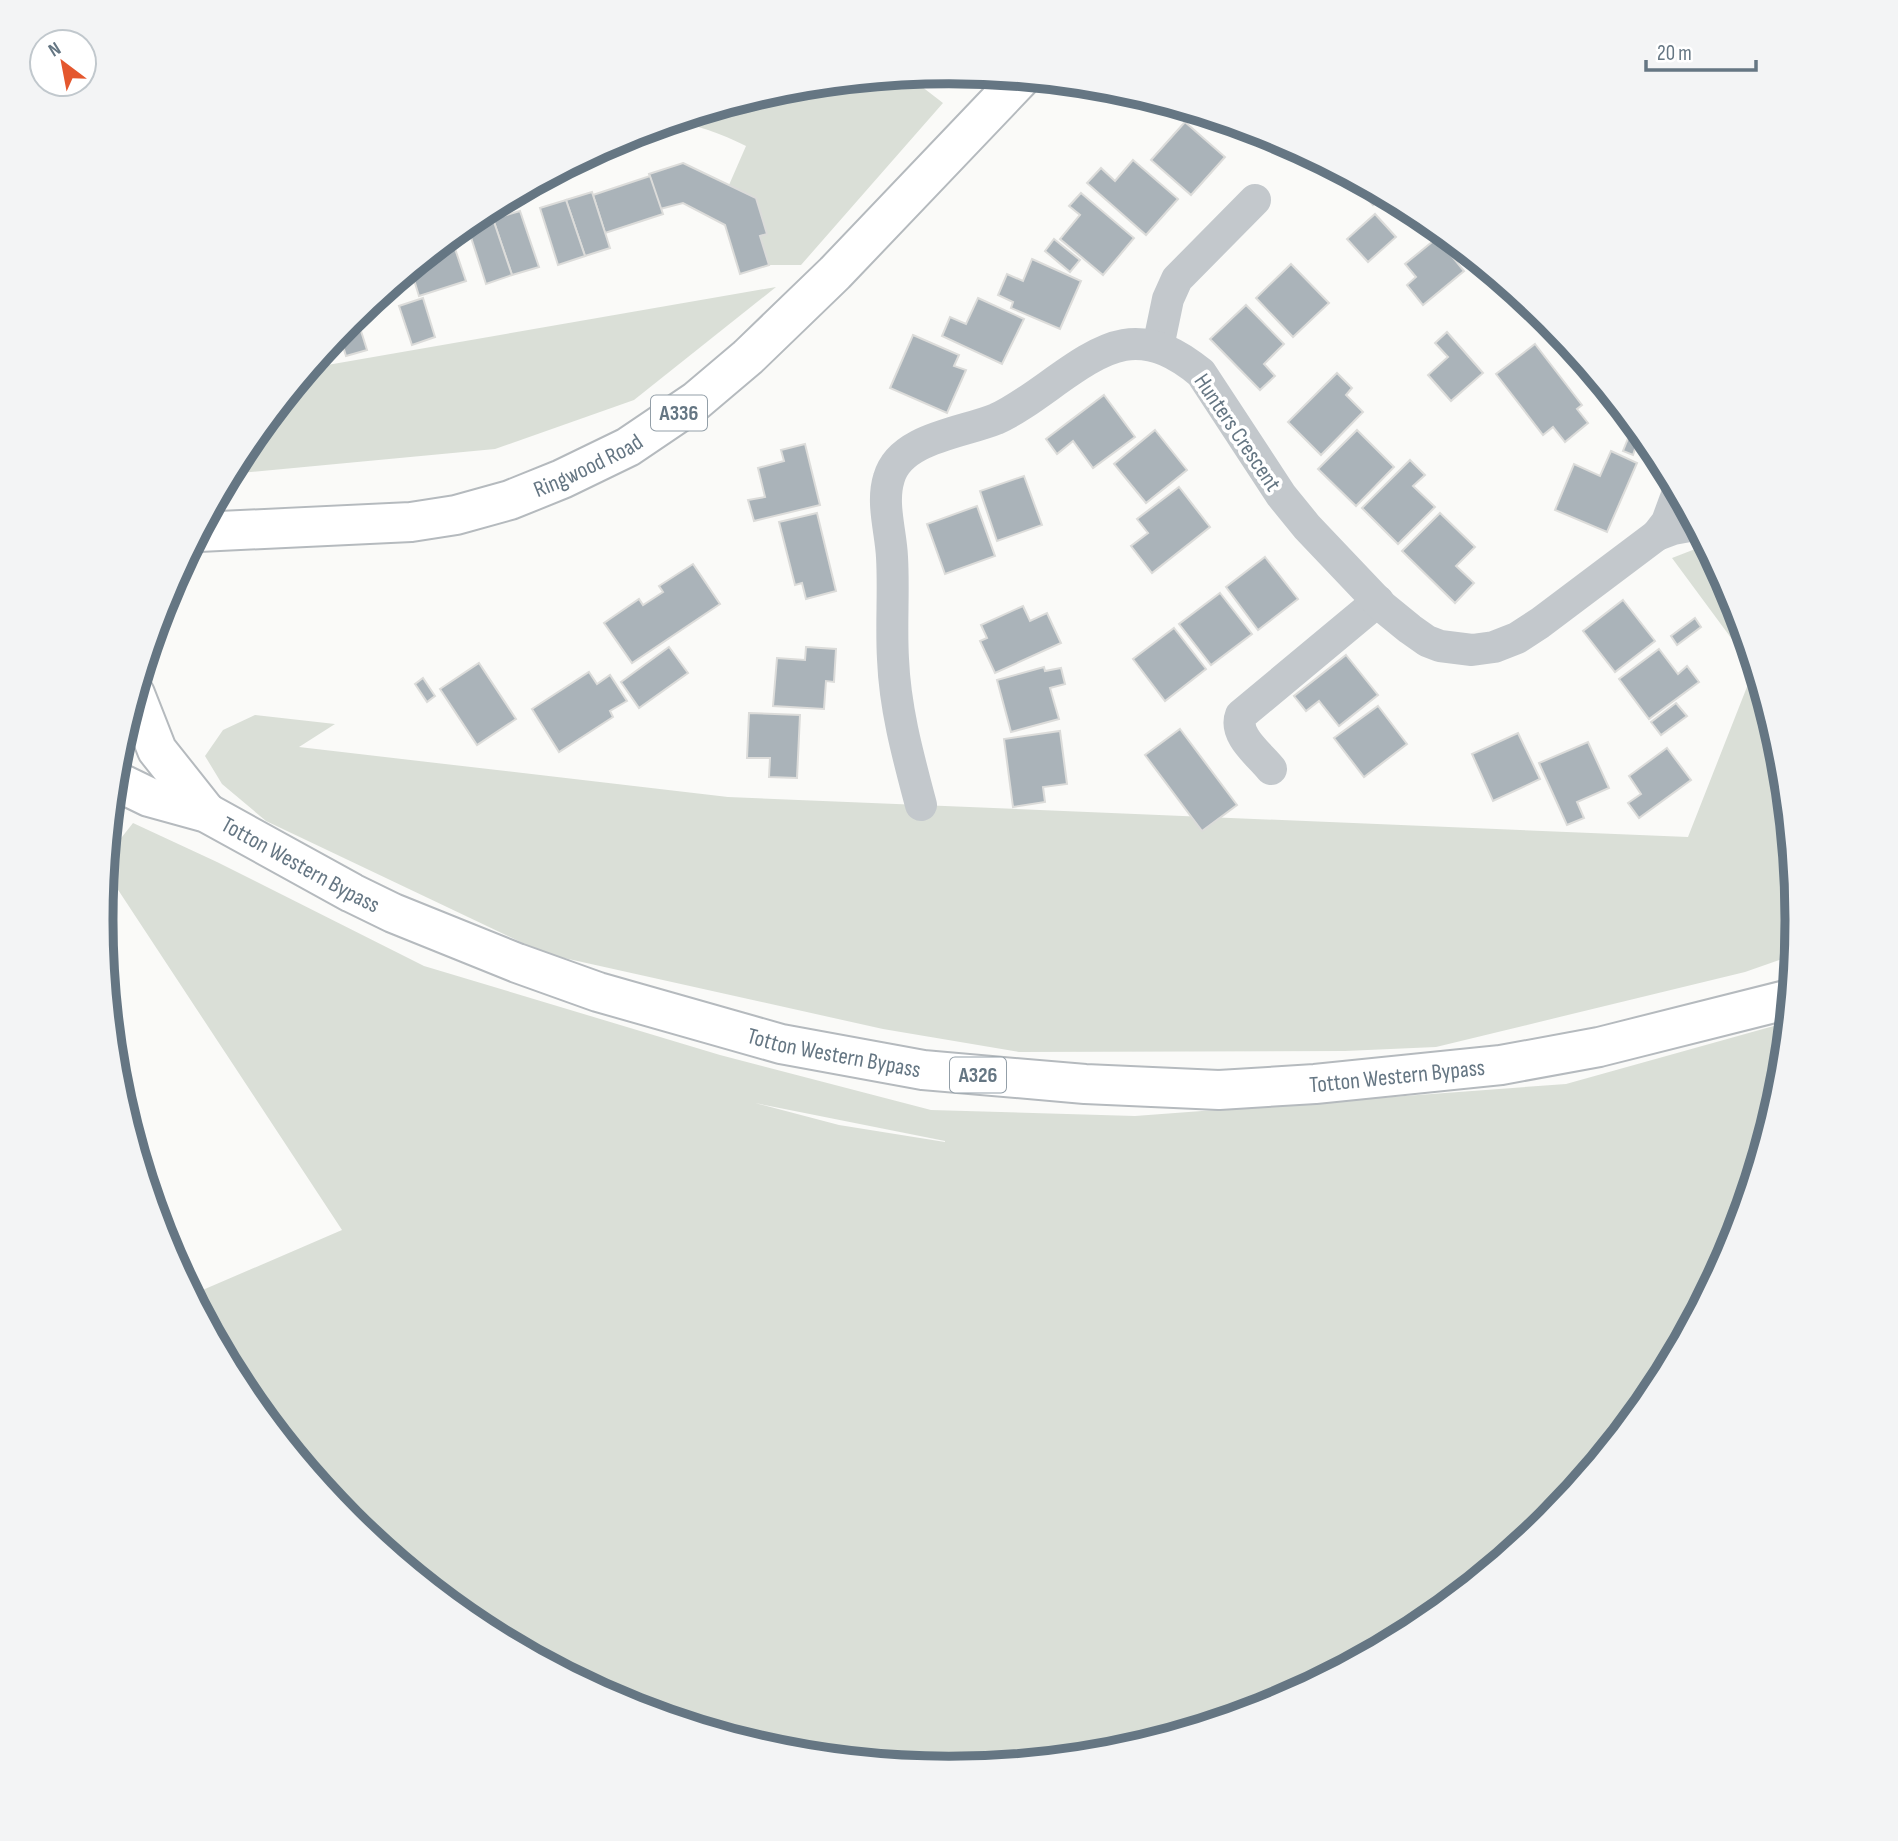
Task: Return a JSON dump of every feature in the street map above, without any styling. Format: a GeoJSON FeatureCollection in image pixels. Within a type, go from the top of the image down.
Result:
{"type":"FeatureCollection","features":[{"type":"Feature","properties":{"kind":"main road","name":"Ringwood Road"},"geometry":{"type":"LineString","coordinates":[[208,535],[411,522],[456,515],[510,500],[562,479],[628,447],[696,401],[748,357],[835,273],[1013,87]]}},
{"type":"Feature","properties":{"kind":"main road","name":"Totton Western Bypass"},"geometry":{"type":"LineString","coordinates":[[140,707],[157,750],[207,813]]}},
{"type":"Feature","properties":{"kind":"main road","name":"Totton Western Bypass"},"geometry":{"type":"LineString","coordinates":[[124,785],[149,797],[207,813],[393,913],[598,992],[781,1044],[923,1070],[1085,1084],[1219,1090],[1315,1084],[1513,1063],[1599,1047],[1781,1001]]}},
{"type":"Feature","properties":{"kind":"street"},"geometry":{"type":"LineString","coordinates":[[1158,347],[1168,299],[1177,279],[1255,200]]}},
{"type":"Feature","properties":{"kind":"street","name":"Hunters Crescent"},"geometry":{"type":"LineString","coordinates":[[921,804],[899,718],[893,667],[892,561],[886,501],[892,468],[906,452],[915,447],[947,434],[972,428],[1016,408],[1109,349],[1129,344],[1158,347],[1187,361],[1201,373],[1281,495],[1307,527],[1378,601],[1410,629],[1440,646],[1472,650],[1494,647],[1517,638],[1657,535],[1667,522],[1674,503]]}},
{"type":"Feature","properties":{"kind":"street","name":"Hunters Crescent"},"geometry":{"type":"LineString","coordinates":[[1657,535],[1686,527]]}},
{"type":"Feature","properties":{"kind":"street"},"geometry":{"type":"LineString","coordinates":[[1271,769],[1240,731],[1238,722],[1241,715],[1378,601]]}},
{"type":"Feature","properties":{"kind":"shaded area"},"geometry":{"type":"Polygon","coordinates":[[[920,85],[943,103],[801,265],[769,265],[760,236],[767,234],[756,198],[729,185],[746,146],[689,125],[786,100],[840,91],[920,85]]]}},
{"type":"Feature","properties":{"kind":"shaded area"},"geometry":{"type":"Polygon","coordinates":[[[776,287],[634,400],[495,449],[243,473],[285,411],[323,366],[776,287]]]}},
{"type":"Feature","properties":{"kind":"shaded area"},"geometry":{"type":"Polygon","coordinates":[[[1697,548],[1722,600],[1741,651],[1672,558],[1697,548]]]}},
{"type":"Feature","properties":{"kind":"shaded area"},"geometry":{"type":"Polygon","coordinates":[[[1750,680],[1769,757],[1778,811],[1784,866],[1785,958],[1745,972],[1436,1047],[1345,1051],[1019,1052],[883,1029],[546,954],[266,821],[222,784],[205,756],[223,730],[255,715],[335,724],[299,747],[728,797],[1688,837],[1750,680]]]}},
{"type":"Feature","properties":{"kind":"shaded area"},"geometry":{"type":"Polygon","coordinates":[[[133,823],[424,966],[720,1055],[931,1110],[1135,1116],[1566,1084],[1779,1025],[1757,1137],[1722,1241],[1699,1290],[1645,1385],[1613,1430],[1540,1512],[1501,1549],[1414,1616],[1319,1671],[1218,1713],[1112,1741],[1058,1750],[949,1757],[840,1750],[786,1741],[680,1713],[629,1693],[579,1671],[484,1616],[397,1549],[320,1472],[285,1430],[253,1385],[200,1291],[342,1230],[114,883],[116,844],[133,823]],[[755,1103],[839,1125],[945,1141],[755,1103]]]}},
{"type":"Feature","properties":{"kind":"building"},"geometry":{"type":"Polygon","coordinates":[[[1185,122],[1225,157],[1191,195],[1151,160],[1185,122]]]}},
{"type":"Feature","properties":{"kind":"building"},"geometry":{"type":"Polygon","coordinates":[[[1133,160],[1178,199],[1146,235],[1087,183],[1101,168],[1115,181],[1133,160]]]}},
{"type":"Feature","properties":{"kind":"building"},"geometry":{"type":"Polygon","coordinates":[[[683,163],[756,198],[767,234],[760,236],[769,265],[740,274],[725,225],[683,203],[660,209],[649,174],[683,163]]]}},
{"type":"Feature","properties":{"kind":"building"},"geometry":{"type":"Polygon","coordinates":[[[650,176],[663,214],[605,233],[593,195],[650,176]]]}},
{"type":"Feature","properties":{"kind":"building"},"geometry":{"type":"Polygon","coordinates":[[[592,192],[610,248],[585,256],[566,200],[592,192]]]}},
{"type":"Feature","properties":{"kind":"building"},"geometry":{"type":"Polygon","coordinates":[[[1081,193],[1134,238],[1103,275],[1060,239],[1080,215],[1069,206],[1081,193]]]}},
{"type":"Feature","properties":{"kind":"building"},"geometry":{"type":"Polygon","coordinates":[[[1363,194],[1376,202],[1373,205],[1363,194]]]}},
{"type":"Feature","properties":{"kind":"building"},"geometry":{"type":"Polygon","coordinates":[[[566,200],[585,256],[558,265],[540,208],[566,200]]]}},
{"type":"Feature","properties":{"kind":"building"},"geometry":{"type":"Polygon","coordinates":[[[520,211],[539,267],[512,275],[494,219],[520,211]]]}},
{"type":"Feature","properties":{"kind":"building"},"geometry":{"type":"Polygon","coordinates":[[[1375,214],[1396,237],[1368,262],[1347,239],[1375,214]]]}},
{"type":"Feature","properties":{"kind":"building"},"geometry":{"type":"Polygon","coordinates":[[[493,219],[512,275],[486,284],[470,235],[493,219]]]}},
{"type":"Feature","properties":{"kind":"building"},"geometry":{"type":"Polygon","coordinates":[[[1054,239],[1080,260],[1070,272],[1045,251],[1054,239]]]}},
{"type":"Feature","properties":{"kind":"building"},"geometry":{"type":"Polygon","coordinates":[[[1435,240],[1445,247],[1464,271],[1423,305],[1407,285],[1416,277],[1405,264],[1435,240]]]}},
{"type":"Feature","properties":{"kind":"building"},"geometry":{"type":"Polygon","coordinates":[[[454,247],[466,281],[419,296],[414,278],[454,247]]]}},
{"type":"Feature","properties":{"kind":"building"},"geometry":{"type":"Polygon","coordinates":[[[1032,259],[1081,281],[1060,329],[1011,308],[1013,302],[998,295],[1007,274],[1023,281],[1032,259]]]}},
{"type":"Feature","properties":{"kind":"building"},"geometry":{"type":"Polygon","coordinates":[[[1291,264],[1329,303],[1293,337],[1256,298],[1291,264]]]}},
{"type":"Feature","properties":{"kind":"building"},"geometry":{"type":"Polygon","coordinates":[[[423,298],[435,337],[412,345],[399,306],[423,298]]]}},
{"type":"Feature","properties":{"kind":"building"},"geometry":{"type":"Polygon","coordinates":[[[978,298],[1024,319],[1002,364],[942,336],[950,317],[966,324],[978,298]]]}},
{"type":"Feature","properties":{"kind":"building"},"geometry":{"type":"Polygon","coordinates":[[[1246,305],[1284,344],[1264,364],[1275,376],[1260,390],[1210,339],[1246,305]]]}},
{"type":"Feature","properties":{"kind":"building"},"geometry":{"type":"Polygon","coordinates":[[[360,327],[367,350],[346,356],[343,345],[360,327]]]}},
{"type":"Feature","properties":{"kind":"building"},"geometry":{"type":"Polygon","coordinates":[[[1447,332],[1483,373],[1451,401],[1428,375],[1448,357],[1435,343],[1447,332]]]}},
{"type":"Feature","properties":{"kind":"building"},"geometry":{"type":"Polygon","coordinates":[[[913,335],[959,355],[954,366],[966,370],[947,413],[890,388],[913,335]]]}},
{"type":"Feature","properties":{"kind":"building"},"geometry":{"type":"Polygon","coordinates":[[[1535,344],[1582,405],[1577,409],[1588,423],[1565,442],[1553,427],[1543,435],[1496,374],[1535,344]]]}},
{"type":"Feature","properties":{"kind":"building"},"geometry":{"type":"Polygon","coordinates":[[[1337,373],[1352,388],[1346,395],[1363,412],[1321,455],[1288,422],[1337,373]]]}},
{"type":"Feature","properties":{"kind":"building"},"geometry":{"type":"Polygon","coordinates":[[[1104,395],[1135,437],[1093,468],[1073,441],[1057,454],[1046,439],[1104,395]]]}},
{"type":"Feature","properties":{"kind":"building"},"geometry":{"type":"Polygon","coordinates":[[[1155,430],[1187,470],[1146,503],[1114,464],[1155,430]]]}},
{"type":"Feature","properties":{"kind":"building"},"geometry":{"type":"Polygon","coordinates":[[[1357,430],[1394,467],[1356,506],[1318,469],[1357,430]]]}},
{"type":"Feature","properties":{"kind":"building"},"geometry":{"type":"Polygon","coordinates":[[[1629,436],[1632,437],[1637,444],[1633,455],[1623,451],[1629,436]]]}},
{"type":"Feature","properties":{"kind":"building"},"geometry":{"type":"Polygon","coordinates":[[[805,444],[820,505],[754,521],[748,500],[765,497],[758,468],[784,461],[781,450],[805,444]]]}},
{"type":"Feature","properties":{"kind":"building"},"geometry":{"type":"Polygon","coordinates":[[[1611,451],[1637,463],[1607,532],[1555,510],[1574,464],[1600,476],[1611,451]]]}},
{"type":"Feature","properties":{"kind":"building"},"geometry":{"type":"Polygon","coordinates":[[[1410,460],[1425,475],[1413,486],[1435,507],[1398,544],[1362,508],[1410,460]]]}},
{"type":"Feature","properties":{"kind":"building"},"geometry":{"type":"Polygon","coordinates":[[[1024,476],[1042,525],[997,541],[980,491],[1024,476]]]}},
{"type":"Feature","properties":{"kind":"building"},"geometry":{"type":"Polygon","coordinates":[[[1179,487],[1210,527],[1152,573],[1131,546],[1148,533],[1137,519],[1179,487]]]}},
{"type":"Feature","properties":{"kind":"building"},"geometry":{"type":"Polygon","coordinates":[[[977,506],[995,556],[945,574],[927,524],[977,506]]]}},
{"type":"Feature","properties":{"kind":"building"},"geometry":{"type":"Polygon","coordinates":[[[817,513],[836,591],[806,599],[802,583],[795,585],[779,522],[817,513]]]}},
{"type":"Feature","properties":{"kind":"building"},"geometry":{"type":"Polygon","coordinates":[[[1440,513],[1475,547],[1456,566],[1474,583],[1455,603],[1402,551],[1440,513]]]}},
{"type":"Feature","properties":{"kind":"building"},"geometry":{"type":"Polygon","coordinates":[[[1265,557],[1298,599],[1258,630],[1226,587],[1265,557]]]}},
{"type":"Feature","properties":{"kind":"building"},"geometry":{"type":"Polygon","coordinates":[[[693,564],[720,604],[632,663],[604,623],[639,599],[643,605],[663,592],[659,586],[693,564]]]}},
{"type":"Feature","properties":{"kind":"building"},"geometry":{"type":"Polygon","coordinates":[[[1220,593],[1252,634],[1211,665],[1179,624],[1220,593]]]}},
{"type":"Feature","properties":{"kind":"building"},"geometry":{"type":"Polygon","coordinates":[[[1623,600],[1655,641],[1615,672],[1583,631],[1623,600]]]}},
{"type":"Feature","properties":{"kind":"building"},"geometry":{"type":"Polygon","coordinates":[[[1023,606],[1030,621],[1047,613],[1061,643],[995,673],[980,641],[987,638],[981,625],[1023,606]]]}},
{"type":"Feature","properties":{"kind":"building"},"geometry":{"type":"Polygon","coordinates":[[[1695,618],[1701,627],[1677,645],[1671,636],[1695,618]]]}},
{"type":"Feature","properties":{"kind":"building"},"geometry":{"type":"Polygon","coordinates":[[[1174,628],[1206,669],[1165,701],[1133,659],[1174,628]]]}},
{"type":"Feature","properties":{"kind":"building"},"geometry":{"type":"Polygon","coordinates":[[[669,647],[688,673],[639,708],[621,682],[669,647]]]}},
{"type":"Feature","properties":{"kind":"building"},"geometry":{"type":"Polygon","coordinates":[[[806,647],[836,649],[834,682],[826,681],[824,709],[773,706],[777,658],[805,660],[806,647]]]}},
{"type":"Feature","properties":{"kind":"building"},"geometry":{"type":"Polygon","coordinates":[[[1659,649],[1678,674],[1687,666],[1699,682],[1649,719],[1619,679],[1659,649]]]}},
{"type":"Feature","properties":{"kind":"building"},"geometry":{"type":"Polygon","coordinates":[[[1346,655],[1378,695],[1339,726],[1319,701],[1306,711],[1294,696],[1346,655]]]}},
{"type":"Feature","properties":{"kind":"building"},"geometry":{"type":"Polygon","coordinates":[[[479,663],[516,719],[477,745],[440,689],[479,663]]]}},
{"type":"Feature","properties":{"kind":"building"},"geometry":{"type":"Polygon","coordinates":[[[1044,667],[1045,671],[1061,668],[1065,684],[1050,688],[1059,719],[1011,732],[997,680],[1044,667]]]}},
{"type":"Feature","properties":{"kind":"building"},"geometry":{"type":"Polygon","coordinates":[[[589,672],[597,684],[610,675],[627,701],[610,711],[613,717],[559,752],[532,709],[589,672]]]}},
{"type":"Feature","properties":{"kind":"building"},"geometry":{"type":"Polygon","coordinates":[[[423,678],[435,696],[427,702],[415,684],[423,678]]]}},
{"type":"Feature","properties":{"kind":"building"},"geometry":{"type":"Polygon","coordinates":[[[1676,703],[1687,716],[1661,735],[1651,722],[1676,703]]]}},
{"type":"Feature","properties":{"kind":"building"},"geometry":{"type":"Polygon","coordinates":[[[1378,706],[1407,744],[1364,777],[1334,738],[1378,706]]]}},
{"type":"Feature","properties":{"kind":"building"},"geometry":{"type":"Polygon","coordinates":[[[749,713],[800,715],[797,778],[769,777],[770,758],[747,758],[749,713]]]}},
{"type":"Feature","properties":{"kind":"building"},"geometry":{"type":"Polygon","coordinates":[[[1180,729],[1237,805],[1202,831],[1145,755],[1180,729]]]}},
{"type":"Feature","properties":{"kind":"building"},"geometry":{"type":"Polygon","coordinates":[[[1060,731],[1067,784],[1043,787],[1045,802],[1013,807],[1004,739],[1060,731]]]}},
{"type":"Feature","properties":{"kind":"building"},"geometry":{"type":"Polygon","coordinates":[[[1518,733],[1540,779],[1493,801],[1472,754],[1518,733]]]}},
{"type":"Feature","properties":{"kind":"building"},"geometry":{"type":"Polygon","coordinates":[[[1588,742],[1609,788],[1577,802],[1584,818],[1567,825],[1539,763],[1588,742]]]}},
{"type":"Feature","properties":{"kind":"building"},"geometry":{"type":"Polygon","coordinates":[[[1667,748],[1691,780],[1639,818],[1628,803],[1641,794],[1629,776],[1667,748]]]}}]}
